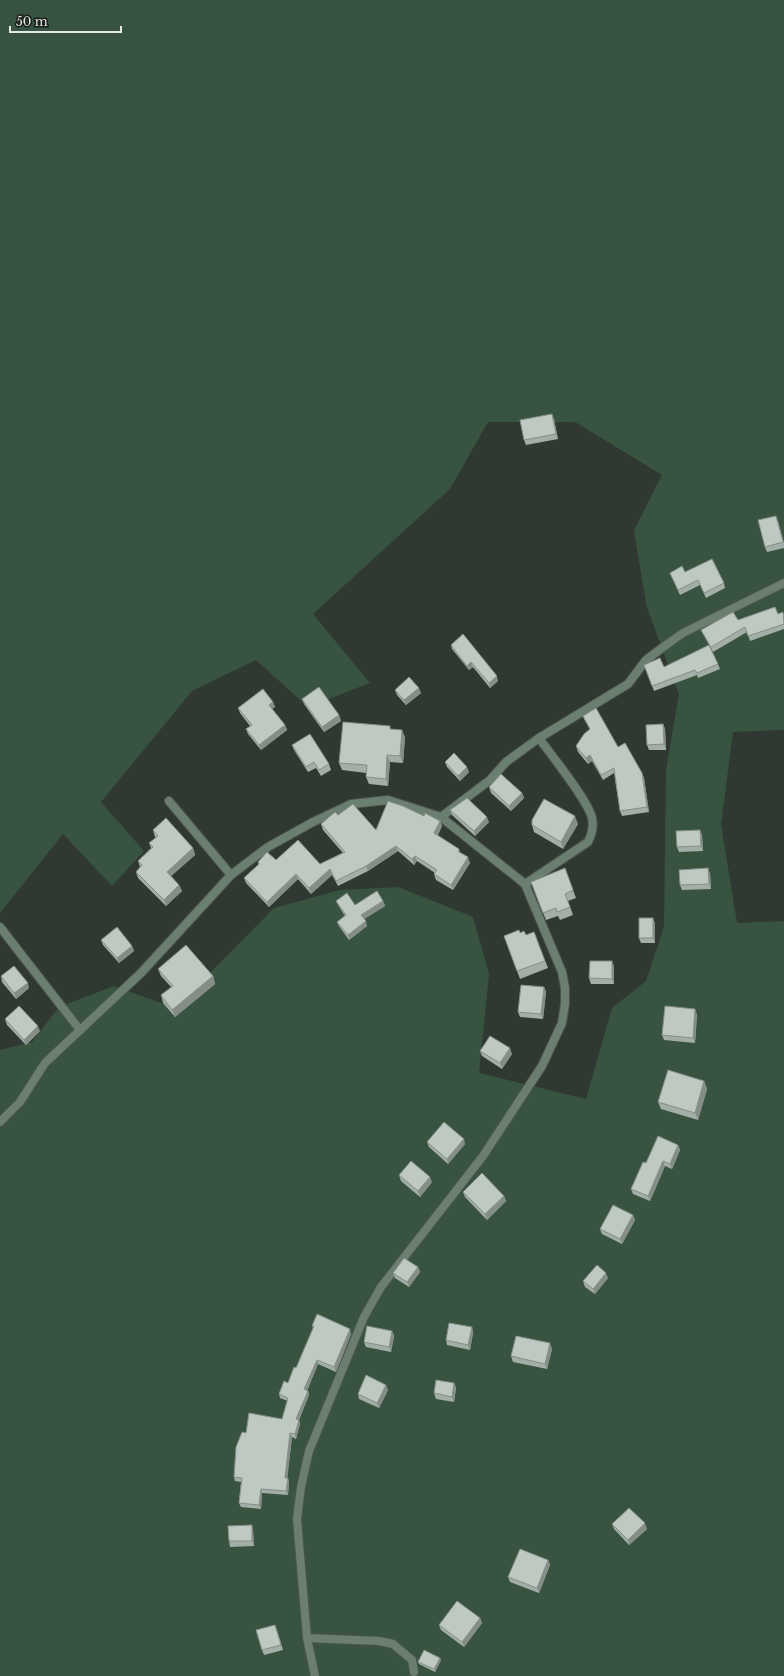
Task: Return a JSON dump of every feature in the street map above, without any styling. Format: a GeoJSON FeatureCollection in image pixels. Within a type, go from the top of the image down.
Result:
{"type":"FeatureCollection","features":[{"type":"Feature","properties":{"kind":"street"},"geometry":{"type":"LineString","coordinates":[[441,817],[490,780],[506,762],[539,738],[628,684],[646,660],[683,633],[784,583]]}},
{"type":"Feature","properties":{"kind":"street"},"geometry":{"type":"LineString","coordinates":[[525,884],[588,842],[593,831],[592,817],[582,799],[539,738]]}},
{"type":"Feature","properties":{"kind":"street"},"geometry":{"type":"LineString","coordinates":[[0,1122],[20,1102],[45,1063],[160,954],[231,875],[268,848],[313,822],[351,804],[388,800],[441,817],[525,884],[562,972],[565,988],[565,1004],[562,1023],[542,1066],[483,1156],[381,1287],[364,1317],[310,1451],[301,1487],[298,1519],[307,1638],[315,1676]]}},
{"type":"Feature","properties":{"kind":"street"},"geometry":{"type":"LineString","coordinates":[[169,801],[231,875]]}},
{"type":"Feature","properties":{"kind":"street"},"geometry":{"type":"LineString","coordinates":[[0,927],[80,1030]]}},
{"type":"Feature","properties":{"kind":"street"},"geometry":{"type":"LineString","coordinates":[[307,1638],[379,1641],[393,1644],[412,1660],[414,1672]]}},
{"type":"Feature","properties":{"kind":"green space"},"geometry":{"type":"Polygon","coordinates":[[[0,0],[784,0],[784,730],[733,732],[721,824],[737,923],[784,921],[784,1676],[0,1676],[0,1050],[32,1042],[59,1007],[114,986],[175,1008],[274,908],[340,890],[398,887],[473,917],[489,974],[479,1073],[586,1099],[612,1008],[646,981],[664,927],[666,770],[679,694],[647,608],[634,531],[662,475],[575,422],[488,422],[450,489],[313,614],[370,683],[308,707],[256,660],[192,691],[101,802],[144,851],[112,886],[63,834],[0,913],[0,0]]]}},
{"type":"Feature","properties":{"kind":"building"},"geometry":{"type":"Polygon","coordinates":[[[552,414],[556,434],[524,440],[520,420],[552,414]]]}},
{"type":"Feature","properties":{"kind":"building"},"geometry":{"type":"Polygon","coordinates":[[[776,516],[783,542],[765,547],[758,520],[776,516]]]}},
{"type":"Feature","properties":{"kind":"building"},"geometry":{"type":"Polygon","coordinates":[[[712,559],[724,583],[704,593],[698,580],[678,590],[670,573],[682,566],[685,572],[712,559]]]}},
{"type":"Feature","properties":{"kind":"building"},"geometry":{"type":"Polygon","coordinates":[[[775,607],[778,614],[783,612],[784,624],[748,636],[745,627],[711,647],[701,630],[733,612],[738,620],[775,607]]]}},
{"type":"Feature","properties":{"kind":"building"},"geometry":{"type":"Polygon","coordinates":[[[463,634],[497,676],[489,683],[471,662],[467,666],[451,645],[463,634]]]}},
{"type":"Feature","properties":{"kind":"building"},"geometry":{"type":"Polygon","coordinates":[[[709,645],[718,664],[697,673],[695,670],[652,686],[644,665],[660,658],[664,667],[709,645]]]}},
{"type":"Feature","properties":{"kind":"building"},"geometry":{"type":"Polygon","coordinates":[[[409,677],[419,688],[404,700],[395,690],[409,677]]]}},
{"type":"Feature","properties":{"kind":"building"},"geometry":{"type":"Polygon","coordinates":[[[319,687],[339,715],[322,727],[302,699],[319,687]]]}},
{"type":"Feature","properties":{"kind":"building"},"geometry":{"type":"Polygon","coordinates":[[[263,689],[273,702],[269,705],[285,725],[259,745],[246,729],[252,725],[238,708],[263,689]]]}},
{"type":"Feature","properties":{"kind":"building"},"geometry":{"type":"Polygon","coordinates":[[[596,708],[618,747],[625,743],[642,773],[647,807],[620,811],[614,768],[601,775],[590,755],[586,758],[576,746],[584,734],[590,729],[583,716],[596,708]]]}},
{"type":"Feature","properties":{"kind":"building"},"geometry":{"type":"Polygon","coordinates":[[[343,722],[390,726],[390,729],[402,730],[400,756],[387,755],[386,779],[366,777],[367,765],[339,763],[343,722]]]}},
{"type":"Feature","properties":{"kind":"building"},"geometry":{"type":"Polygon","coordinates":[[[663,724],[664,744],[647,745],[646,725],[663,724]]]}},
{"type":"Feature","properties":{"kind":"building"},"geometry":{"type":"Polygon","coordinates":[[[310,734],[329,764],[319,770],[314,762],[306,767],[292,745],[310,734]]]}},
{"type":"Feature","properties":{"kind":"building"},"geometry":{"type":"Polygon","coordinates":[[[454,753],[467,767],[458,776],[445,762],[454,753]]]}},
{"type":"Feature","properties":{"kind":"building"},"geometry":{"type":"Polygon","coordinates":[[[501,774],[522,793],[509,806],[489,787],[501,774]]]}},
{"type":"Feature","properties":{"kind":"building"},"geometry":{"type":"Polygon","coordinates":[[[467,798],[487,817],[474,831],[450,810],[467,798]]]}},
{"type":"Feature","properties":{"kind":"building"},"geometry":{"type":"Polygon","coordinates":[[[544,799],[575,816],[561,842],[532,825],[532,820],[544,799]]]}},
{"type":"Feature","properties":{"kind":"building"},"geometry":{"type":"Polygon","coordinates":[[[388,801],[424,816],[425,813],[440,821],[434,833],[459,849],[459,852],[468,857],[451,885],[434,874],[437,870],[415,856],[412,859],[396,846],[366,866],[336,881],[330,869],[309,888],[296,874],[267,902],[244,878],[259,864],[258,862],[267,852],[276,860],[298,840],[320,864],[345,852],[321,824],[335,812],[338,815],[353,804],[376,830],[388,801]]]}},
{"type":"Feature","properties":{"kind":"building"},"geometry":{"type":"Polygon","coordinates":[[[166,818],[193,848],[167,872],[179,885],[164,900],[136,872],[142,865],[138,861],[153,847],[149,843],[158,836],[153,830],[166,818]]]}},
{"type":"Feature","properties":{"kind":"building"},"geometry":{"type":"Polygon","coordinates":[[[700,830],[701,846],[677,847],[676,831],[700,830]]]}},
{"type":"Feature","properties":{"kind":"building"},"geometry":{"type":"Polygon","coordinates":[[[565,868],[573,890],[565,894],[570,907],[557,912],[556,908],[543,913],[531,882],[565,868]]]}},
{"type":"Feature","properties":{"kind":"building"},"geometry":{"type":"Polygon","coordinates":[[[708,868],[709,884],[680,885],[679,870],[708,868]]]}},
{"type":"Feature","properties":{"kind":"building"},"geometry":{"type":"Polygon","coordinates":[[[377,891],[383,901],[361,915],[366,921],[348,935],[337,922],[346,915],[336,901],[347,893],[355,905],[377,891]]]}},
{"type":"Feature","properties":{"kind":"building"},"geometry":{"type":"Polygon","coordinates":[[[639,918],[653,918],[653,938],[639,938],[639,918]]]}},
{"type":"Feature","properties":{"kind":"building"},"geometry":{"type":"Polygon","coordinates":[[[117,927],[132,946],[117,958],[101,940],[117,927]]]}},
{"type":"Feature","properties":{"kind":"building"},"geometry":{"type":"Polygon","coordinates":[[[519,930],[520,933],[524,931],[526,935],[534,932],[545,961],[517,971],[504,936],[519,930]]]}},
{"type":"Feature","properties":{"kind":"building"},"geometry":{"type":"Polygon","coordinates":[[[186,945],[213,976],[172,1010],[161,995],[173,986],[158,969],[186,945]]]}},
{"type":"Feature","properties":{"kind":"building"},"geometry":{"type":"Polygon","coordinates":[[[590,961],[612,961],[612,979],[589,978],[590,961]]]}},
{"type":"Feature","properties":{"kind":"building"},"geometry":{"type":"Polygon","coordinates":[[[14,966],[28,983],[14,993],[1,976],[14,966]]]}},
{"type":"Feature","properties":{"kind":"building"},"geometry":{"type":"Polygon","coordinates":[[[521,985],[544,987],[541,1014],[518,1012],[521,985]]]}},
{"type":"Feature","properties":{"kind":"building"},"geometry":{"type":"Polygon","coordinates":[[[19,1006],[38,1026],[24,1040],[5,1019],[19,1006]]]}},
{"type":"Feature","properties":{"kind":"building"},"geometry":{"type":"Polygon","coordinates":[[[665,1006],[695,1009],[693,1038],[662,1035],[665,1006]]]}},
{"type":"Feature","properties":{"kind":"building"},"geometry":{"type":"Polygon","coordinates":[[[490,1036],[510,1048],[500,1063],[480,1051],[490,1036]]]}},
{"type":"Feature","properties":{"kind":"building"},"geometry":{"type":"Polygon","coordinates":[[[668,1070],[704,1081],[695,1113],[658,1102],[668,1070]]]}},
{"type":"Feature","properties":{"kind":"building"},"geometry":{"type":"Polygon","coordinates":[[[444,1122],[464,1139],[447,1159],[427,1142],[444,1122]]]}},
{"type":"Feature","properties":{"kind":"building"},"geometry":{"type":"Polygon","coordinates":[[[658,1136],[678,1145],[670,1164],[663,1161],[648,1196],[631,1189],[643,1162],[646,1163],[658,1136]]]}},
{"type":"Feature","properties":{"kind":"building"},"geometry":{"type":"Polygon","coordinates":[[[411,1161],[430,1177],[418,1191],[399,1175],[411,1161]]]}},
{"type":"Feature","properties":{"kind":"building"},"geometry":{"type":"Polygon","coordinates":[[[482,1173],[504,1196],[485,1214],[463,1192],[482,1173]]]}},
{"type":"Feature","properties":{"kind":"building"},"geometry":{"type":"Polygon","coordinates":[[[613,1205],[633,1215],[620,1239],[600,1229],[613,1205]]]}},
{"type":"Feature","properties":{"kind":"building"},"geometry":{"type":"Polygon","coordinates":[[[404,1258],[418,1267],[407,1282],[393,1273],[404,1258]]]}},
{"type":"Feature","properties":{"kind":"building"},"geometry":{"type":"Polygon","coordinates":[[[597,1265],[606,1273],[593,1289],[583,1281],[597,1265]]]}},
{"type":"Feature","properties":{"kind":"building"},"geometry":{"type":"Polygon","coordinates":[[[317,1314],[350,1329],[334,1367],[317,1360],[304,1389],[308,1391],[296,1419],[299,1420],[295,1434],[290,1433],[285,1478],[288,1478],[286,1491],[261,1489],[259,1505],[239,1503],[242,1478],[234,1477],[236,1447],[242,1432],[246,1433],[249,1413],[282,1419],[288,1398],[279,1394],[284,1381],[288,1383],[294,1367],[296,1368],[314,1326],[312,1326],[317,1314]]]}},
{"type":"Feature","properties":{"kind":"building"},"geometry":{"type":"Polygon","coordinates":[[[449,1323],[472,1327],[468,1345],[446,1340],[449,1323]]]}},
{"type":"Feature","properties":{"kind":"building"},"geometry":{"type":"Polygon","coordinates":[[[367,1326],[392,1331],[389,1347],[364,1342],[367,1326]]]}},
{"type":"Feature","properties":{"kind":"building"},"geometry":{"type":"Polygon","coordinates":[[[516,1336],[550,1343],[545,1364],[511,1356],[516,1336]]]}},
{"type":"Feature","properties":{"kind":"building"},"geometry":{"type":"Polygon","coordinates":[[[366,1375],[386,1385],[377,1403],[358,1394],[366,1375]]]}},
{"type":"Feature","properties":{"kind":"building"},"geometry":{"type":"Polygon","coordinates":[[[436,1380],[454,1383],[452,1397],[434,1393],[436,1380]]]}},
{"type":"Feature","properties":{"kind":"building"},"geometry":{"type":"Polygon","coordinates":[[[629,1508],[645,1523],[628,1540],[612,1524],[629,1508]]]}},
{"type":"Feature","properties":{"kind":"building"},"geometry":{"type":"Polygon","coordinates":[[[252,1525],[252,1541],[229,1541],[228,1526],[252,1525]]]}},
{"type":"Feature","properties":{"kind":"building"},"geometry":{"type":"Polygon","coordinates":[[[520,1549],[548,1560],[537,1588],[508,1577],[520,1549]]]}},
{"type":"Feature","properties":{"kind":"building"},"geometry":{"type":"Polygon","coordinates":[[[457,1601],[480,1618],[462,1642],[439,1625],[457,1601]]]}},
{"type":"Feature","properties":{"kind":"building"},"geometry":{"type":"Polygon","coordinates":[[[275,1625],[281,1645],[262,1650],[256,1630],[275,1625]]]}},
{"type":"Feature","properties":{"kind":"building"},"geometry":{"type":"Polygon","coordinates":[[[424,1650],[440,1658],[434,1669],[418,1662],[424,1650]]]}}]}
